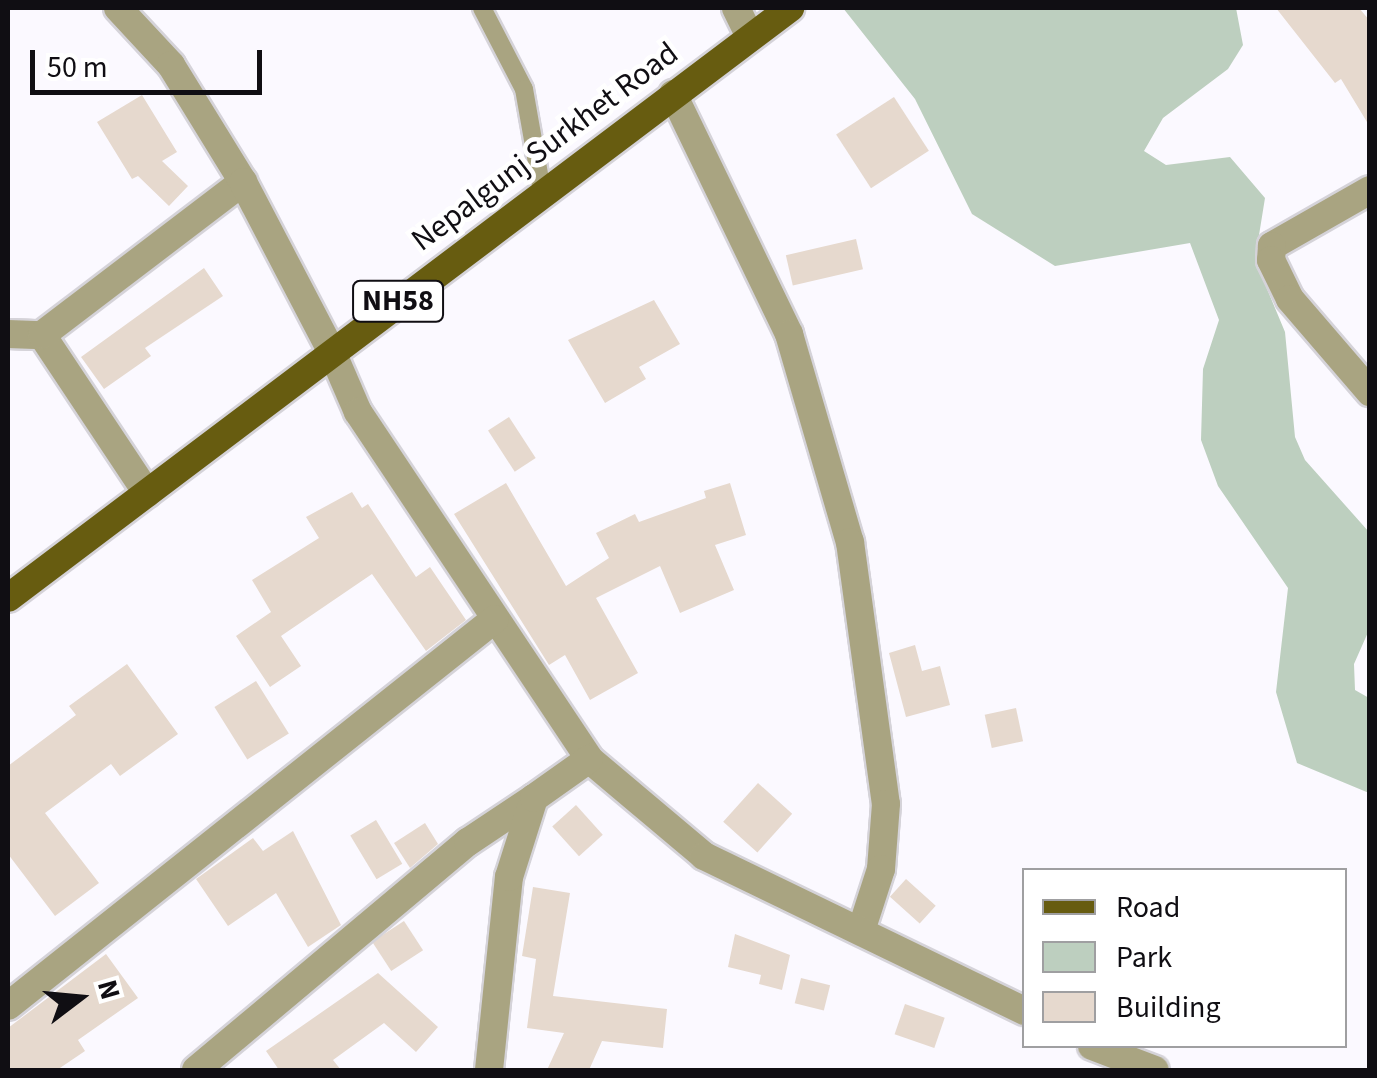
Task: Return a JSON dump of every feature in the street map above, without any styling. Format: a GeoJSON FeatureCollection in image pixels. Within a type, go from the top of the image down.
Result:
{"type":"FeatureCollection","features":[{"type":"Feature","properties":{"kind":"main road","name":"Nepalgunj Surkhet Road"},"geometry":{"type":"LineString","coordinates":[[8,598],[542,191],[790,8]]}},
{"type":"Feature","properties":{"kind":"street"},"geometry":{"type":"LineString","coordinates":[[118,8],[172,65],[243,182],[332,352],[358,412],[589,758],[704,856],[862,928],[1022,1010]]}},
{"type":"Feature","properties":{"kind":"street"},"geometry":{"type":"LineString","coordinates":[[736,8],[750,37]]}},
{"type":"Feature","properties":{"kind":"street"},"geometry":{"type":"LineString","coordinates":[[673,94],[789,334],[850,542],[886,804],[881,869],[862,928]]}},
{"type":"Feature","properties":{"kind":"street"},"geometry":{"type":"LineString","coordinates":[[8,334],[42,336],[243,182]]}},
{"type":"Feature","properties":{"kind":"street"},"geometry":{"type":"LineString","coordinates":[[1370,190],[1272,246],[1270,260],[1290,299],[1370,392]]}},
{"type":"Feature","properties":{"kind":"street"},"geometry":{"type":"LineString","coordinates":[[42,336],[146,492]]}},
{"type":"Feature","properties":{"kind":"street"},"geometry":{"type":"LineString","coordinates":[[8,1006],[496,619]]}},
{"type":"Feature","properties":{"kind":"street"},"geometry":{"type":"LineString","coordinates":[[196,1070],[468,842],[589,758]]}},
{"type":"Feature","properties":{"kind":"street"},"geometry":{"type":"LineString","coordinates":[[489,1070],[510,877],[534,798]]}},
{"type":"Feature","properties":{"kind":"street"},"geometry":{"type":"LineString","coordinates":[[1097,1048],[1154,1070]]}},
{"type":"Feature","properties":{"kind":"lane"},"geometry":{"type":"LineString","coordinates":[[482,8],[524,88],[542,191]]}},
{"type":"Feature","properties":{"kind":"green space"},"geometry":{"type":"Polygon","coordinates":[[[843,8],[1236,8],[1243,45],[1228,69],[1163,118],[1144,151],[1166,165],[1230,157],[1265,198],[1255,260],[1285,332],[1295,437],[1305,460],[1369,532],[1369,630],[1354,664],[1355,690],[1369,698],[1369,793],[1297,763],[1276,692],[1288,588],[1218,486],[1201,440],[1203,369],[1219,320],[1190,243],[1055,266],[972,214],[915,99],[843,8]]]}},
{"type":"Feature","properties":{"kind":"building"},"geometry":{"type":"Polygon","coordinates":[[[1276,8],[1359,8],[1370,21],[1370,127],[1341,79],[1335,83],[1276,8]]]}},
{"type":"Feature","properties":{"kind":"building"},"geometry":{"type":"Polygon","coordinates":[[[142,95],[177,152],[162,161],[188,186],[169,206],[138,176],[132,179],[97,122],[142,95]]]}},
{"type":"Feature","properties":{"kind":"building"},"geometry":{"type":"Polygon","coordinates":[[[894,97],[929,151],[871,188],[836,135],[894,97]]]}},
{"type":"Feature","properties":{"kind":"building"},"geometry":{"type":"Polygon","coordinates":[[[856,239],[863,269],[793,285],[786,255],[856,239]]]}},
{"type":"Feature","properties":{"kind":"building"},"geometry":{"type":"Polygon","coordinates":[[[204,268],[223,296],[145,348],[151,356],[104,389],[81,357],[204,268]]]}},
{"type":"Feature","properties":{"kind":"building"},"geometry":{"type":"Polygon","coordinates":[[[654,300],[680,344],[639,367],[646,379],[605,403],[568,340],[654,300]]]}},
{"type":"Feature","properties":{"kind":"building"},"geometry":{"type":"Polygon","coordinates":[[[509,417],[536,458],[515,472],[488,431],[509,417]]]}},
{"type":"Feature","properties":{"kind":"building"},"geometry":{"type":"Polygon","coordinates":[[[506,483],[566,586],[609,558],[596,533],[635,514],[639,522],[706,498],[704,491],[730,483],[746,535],[715,545],[734,590],[680,613],[660,566],[596,598],[638,673],[590,700],[565,655],[549,665],[454,514],[506,483]]]}},
{"type":"Feature","properties":{"kind":"building"},"geometry":{"type":"Polygon","coordinates":[[[352,492],[362,508],[368,504],[416,577],[430,567],[466,620],[426,651],[372,574],[281,636],[301,666],[270,687],[236,636],[271,612],[252,580],[319,538],[306,517],[352,492]]]}},
{"type":"Feature","properties":{"kind":"building"},"geometry":{"type":"Polygon","coordinates":[[[915,645],[922,671],[940,666],[950,705],[906,717],[889,653],[915,645]]]}},
{"type":"Feature","properties":{"kind":"building"},"geometry":{"type":"Polygon","coordinates":[[[127,664],[178,734],[120,776],[111,764],[45,813],[99,883],[55,916],[8,854],[8,766],[76,715],[69,706],[127,664]]]}},
{"type":"Feature","properties":{"kind":"building"},"geometry":{"type":"Polygon","coordinates":[[[256,681],[289,734],[247,760],[214,707],[256,681]]]}},
{"type":"Feature","properties":{"kind":"building"},"geometry":{"type":"Polygon","coordinates":[[[1016,708],[1023,741],[992,748],[985,715],[1016,708]]]}},
{"type":"Feature","properties":{"kind":"building"},"geometry":{"type":"Polygon","coordinates":[[[758,783],[792,814],[757,852],[723,822],[758,783]]]}},
{"type":"Feature","properties":{"kind":"building"},"geometry":{"type":"Polygon","coordinates":[[[576,805],[603,835],[579,856],[552,826],[576,805]]]}},
{"type":"Feature","properties":{"kind":"building"},"geometry":{"type":"Polygon","coordinates":[[[376,820],[402,864],[377,879],[350,835],[376,820]]]}},
{"type":"Feature","properties":{"kind":"building"},"geometry":{"type":"Polygon","coordinates":[[[425,823],[438,844],[410,868],[394,843],[425,823]]]}},
{"type":"Feature","properties":{"kind":"building"},"geometry":{"type":"Polygon","coordinates":[[[293,831],[341,925],[308,947],[276,893],[228,926],[196,879],[253,838],[263,851],[293,831]]]}},
{"type":"Feature","properties":{"kind":"building"},"geometry":{"type":"Polygon","coordinates":[[[906,879],[936,906],[920,924],[890,897],[906,879]]]}},
{"type":"Feature","properties":{"kind":"building"},"geometry":{"type":"Polygon","coordinates":[[[533,887],[570,893],[553,996],[667,1009],[663,1048],[602,1041],[589,1070],[547,1070],[564,1033],[527,1028],[536,959],[522,956],[533,887]]]}},
{"type":"Feature","properties":{"kind":"building"},"geometry":{"type":"Polygon","coordinates":[[[404,921],[423,950],[391,971],[372,942],[404,921]]]}},
{"type":"Feature","properties":{"kind":"building"},"geometry":{"type":"Polygon","coordinates":[[[735,934],[790,955],[782,990],[759,984],[761,975],[728,967],[735,934]]]}},
{"type":"Feature","properties":{"kind":"building"},"geometry":{"type":"Polygon","coordinates":[[[106,954],[138,998],[78,1040],[85,1051],[57,1070],[8,1070],[8,1028],[106,954]]]}},
{"type":"Feature","properties":{"kind":"building"},"geometry":{"type":"Polygon","coordinates":[[[378,973],[438,1027],[416,1052],[384,1023],[333,1060],[341,1070],[279,1070],[266,1051],[378,973]]]}},
{"type":"Feature","properties":{"kind":"building"},"geometry":{"type":"Polygon","coordinates":[[[801,978],[830,985],[824,1010],[795,1003],[801,978]]]}},
{"type":"Feature","properties":{"kind":"building"},"geometry":{"type":"Polygon","coordinates":[[[905,1004],[945,1018],[934,1048],[895,1034],[905,1004]]]}}]}
